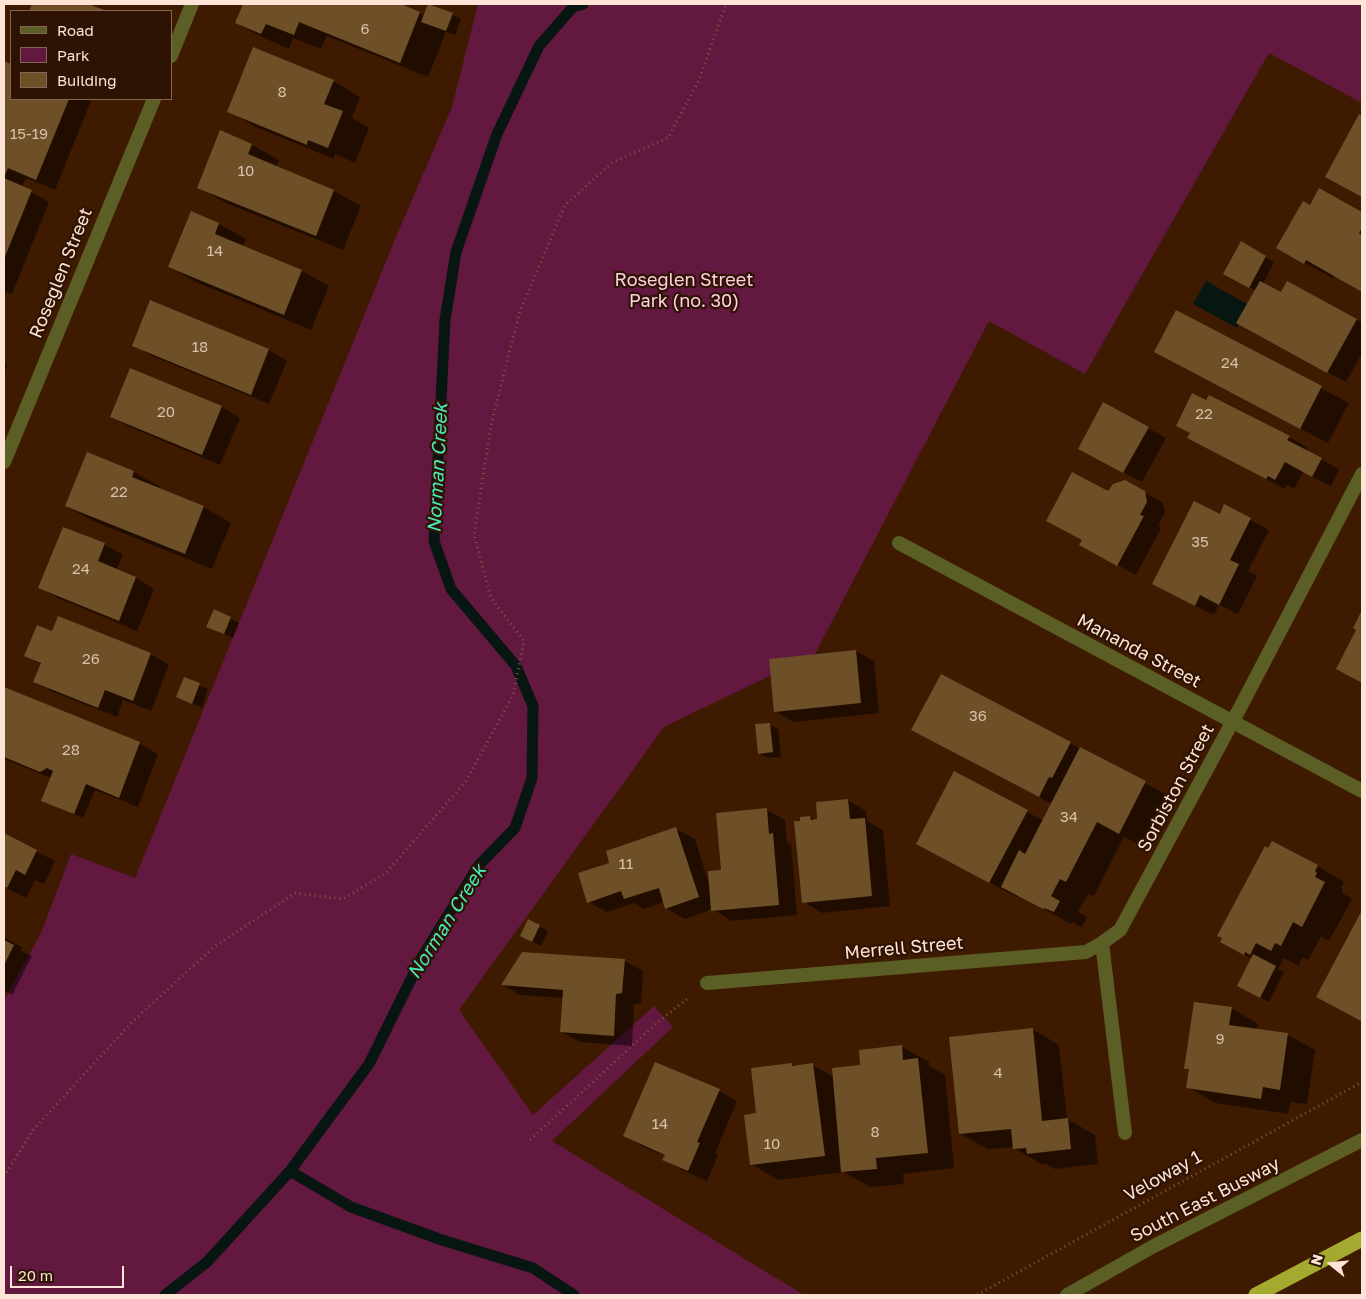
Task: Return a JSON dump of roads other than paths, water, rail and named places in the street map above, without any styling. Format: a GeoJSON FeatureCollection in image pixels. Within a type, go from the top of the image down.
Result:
{"type":"FeatureCollection","features":[{"type":"Feature","properties":{"kind":"highway"},"geometry":{"type":"LineString","coordinates":[[1256,1295],[1362,1240]]}},
{"type":"Feature","properties":{"kind":"street"},"geometry":{"type":"LineString","coordinates":[[172,54],[192,4]]}},
{"type":"Feature","properties":{"kind":"street","name":"Roseglen Street"},"geometry":{"type":"LineString","coordinates":[[4,462],[154,100]]}},
{"type":"Feature","properties":{"kind":"street","name":"Sorbiston Street"},"geometry":{"type":"LineString","coordinates":[[1102,944],[1120,930],[1232,723],[1362,474]]}},
{"type":"Feature","properties":{"kind":"street","name":"Mananda Street"},"geometry":{"type":"LineString","coordinates":[[898,543],[1362,791]]}},
{"type":"Feature","properties":{"kind":"street"},"geometry":{"type":"LineString","coordinates":[[1102,944],[1125,1133]]}},
{"type":"Feature","properties":{"kind":"street","name":"Merrell Street"},"geometry":{"type":"LineString","coordinates":[[707,983],[1086,952],[1102,944]]}},
{"type":"Feature","properties":{"kind":"street","name":"South East Busway"},"geometry":{"type":"LineString","coordinates":[[1067,1295],[1154,1246],[1362,1140]]}},
{"type":"Feature","properties":{"kind":"waterway","name":"Norman Creek"},"geometry":{"type":"LineString","coordinates":[[165,1295],[207,1262],[290,1171],[369,1064],[421,959],[479,865],[515,828],[532,778],[533,706],[516,666],[451,589],[434,541],[445,320],[456,252],[497,134],[539,46],[573,7],[583,4]]}},
{"type":"Feature","properties":{"kind":"waterway"},"geometry":{"type":"LineString","coordinates":[[290,1171],[351,1207],[442,1240],[533,1268],[574,1295]]}},
{"type":"Feature","properties":{"kind":"park label","name":"Roseglen Street Park (no. 30)"},"geometry":{"type":"Point","coordinates":[684,290]}}]}
